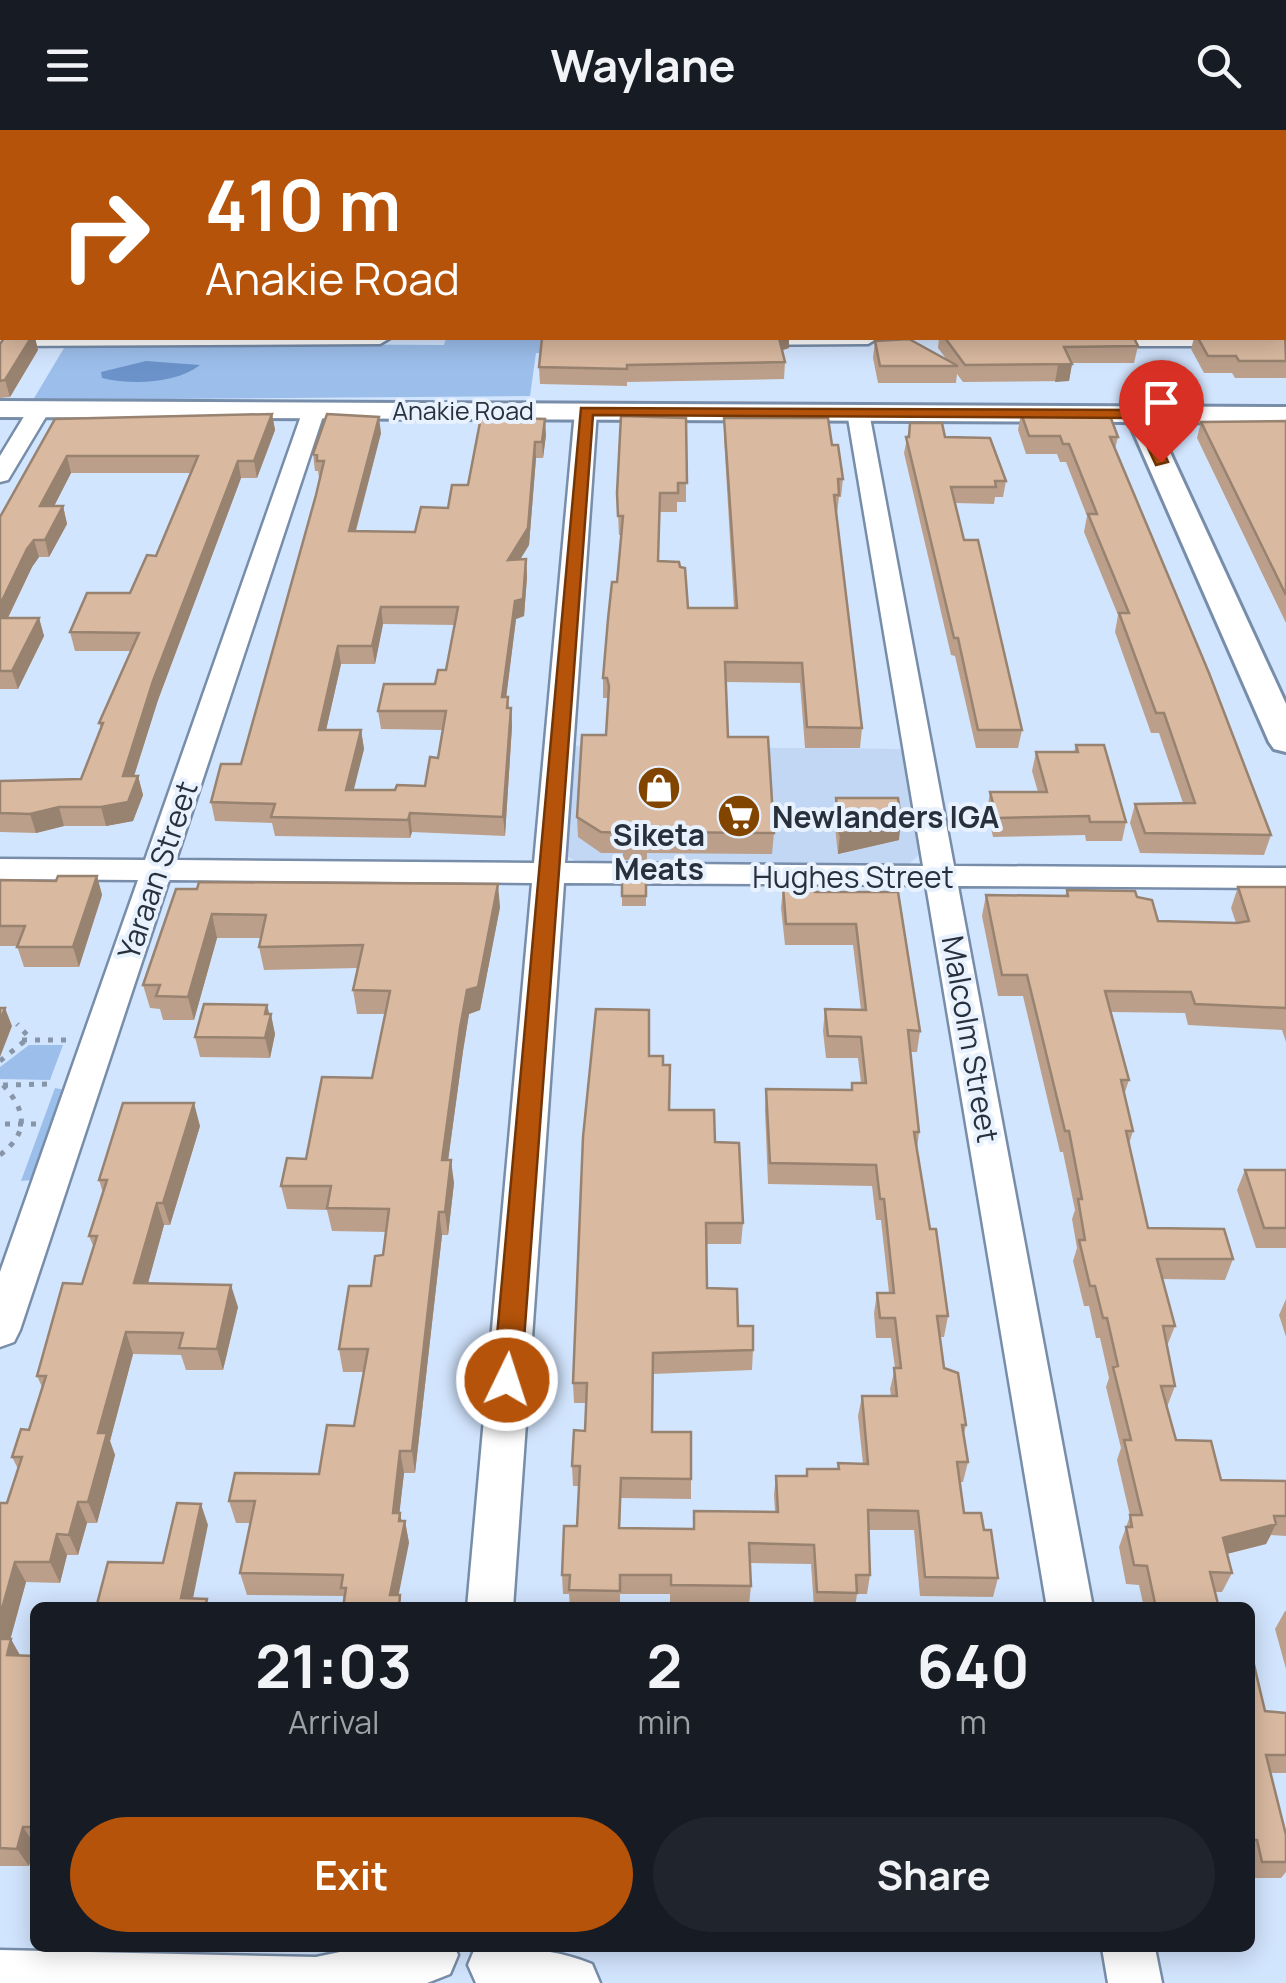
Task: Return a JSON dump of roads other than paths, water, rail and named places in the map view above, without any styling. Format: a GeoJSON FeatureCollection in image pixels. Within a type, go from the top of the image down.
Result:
{"type":"FeatureCollection","features":[{"type":"Feature","properties":{"kind":"main road","name":"Anakie Road"},"geometry":{"type":"LineString","coordinates":[[0,410],[1286,415]]}},
{"type":"Feature","properties":{"kind":"main road"},"geometry":{"type":"LineString","coordinates":[[1140,414],[1286,742]]}},
{"type":"Feature","properties":{"kind":"street"},"geometry":{"type":"LineString","coordinates":[[1059,340],[1286,340]]}},
{"type":"Feature","properties":{"kind":"street"},"geometry":{"type":"LineString","coordinates":[[0,475],[39,410]]}},
{"type":"Feature","properties":{"kind":"street","name":"Yaraan Street"},"geometry":{"type":"LineString","coordinates":[[0,1330],[314,410]]}},
{"type":"Feature","properties":{"kind":"street"},"geometry":{"type":"LineString","coordinates":[[490,1602],[586,411]]}},
{"type":"Feature","properties":{"kind":"street","name":"Malcolm Street"},"geometry":{"type":"LineString","coordinates":[[858,412],[1069,1602]]}},
{"type":"Feature","properties":{"kind":"street","name":"Hughes Street"},"geometry":{"type":"LineString","coordinates":[[0,869],[1286,878]]}},
{"type":"Feature","properties":{"kind":"street"},"geometry":{"type":"LineString","coordinates":[[1130,1952],[1135,1983]]}},
{"type":"Feature","properties":{"kind":"street"},"geometry":{"type":"LineString","coordinates":[[0,1977],[315,1983],[390,1968],[467,1960],[574,1983]]}},
{"type":"Feature","properties":{"kind":"place","name":"Siketa Meats"},"geometry":{"type":"Point","coordinates":[659,788]}},
{"type":"Feature","properties":{"kind":"place","name":"Newlanders IGA"},"geometry":{"type":"Point","coordinates":[739,816]}}]}
